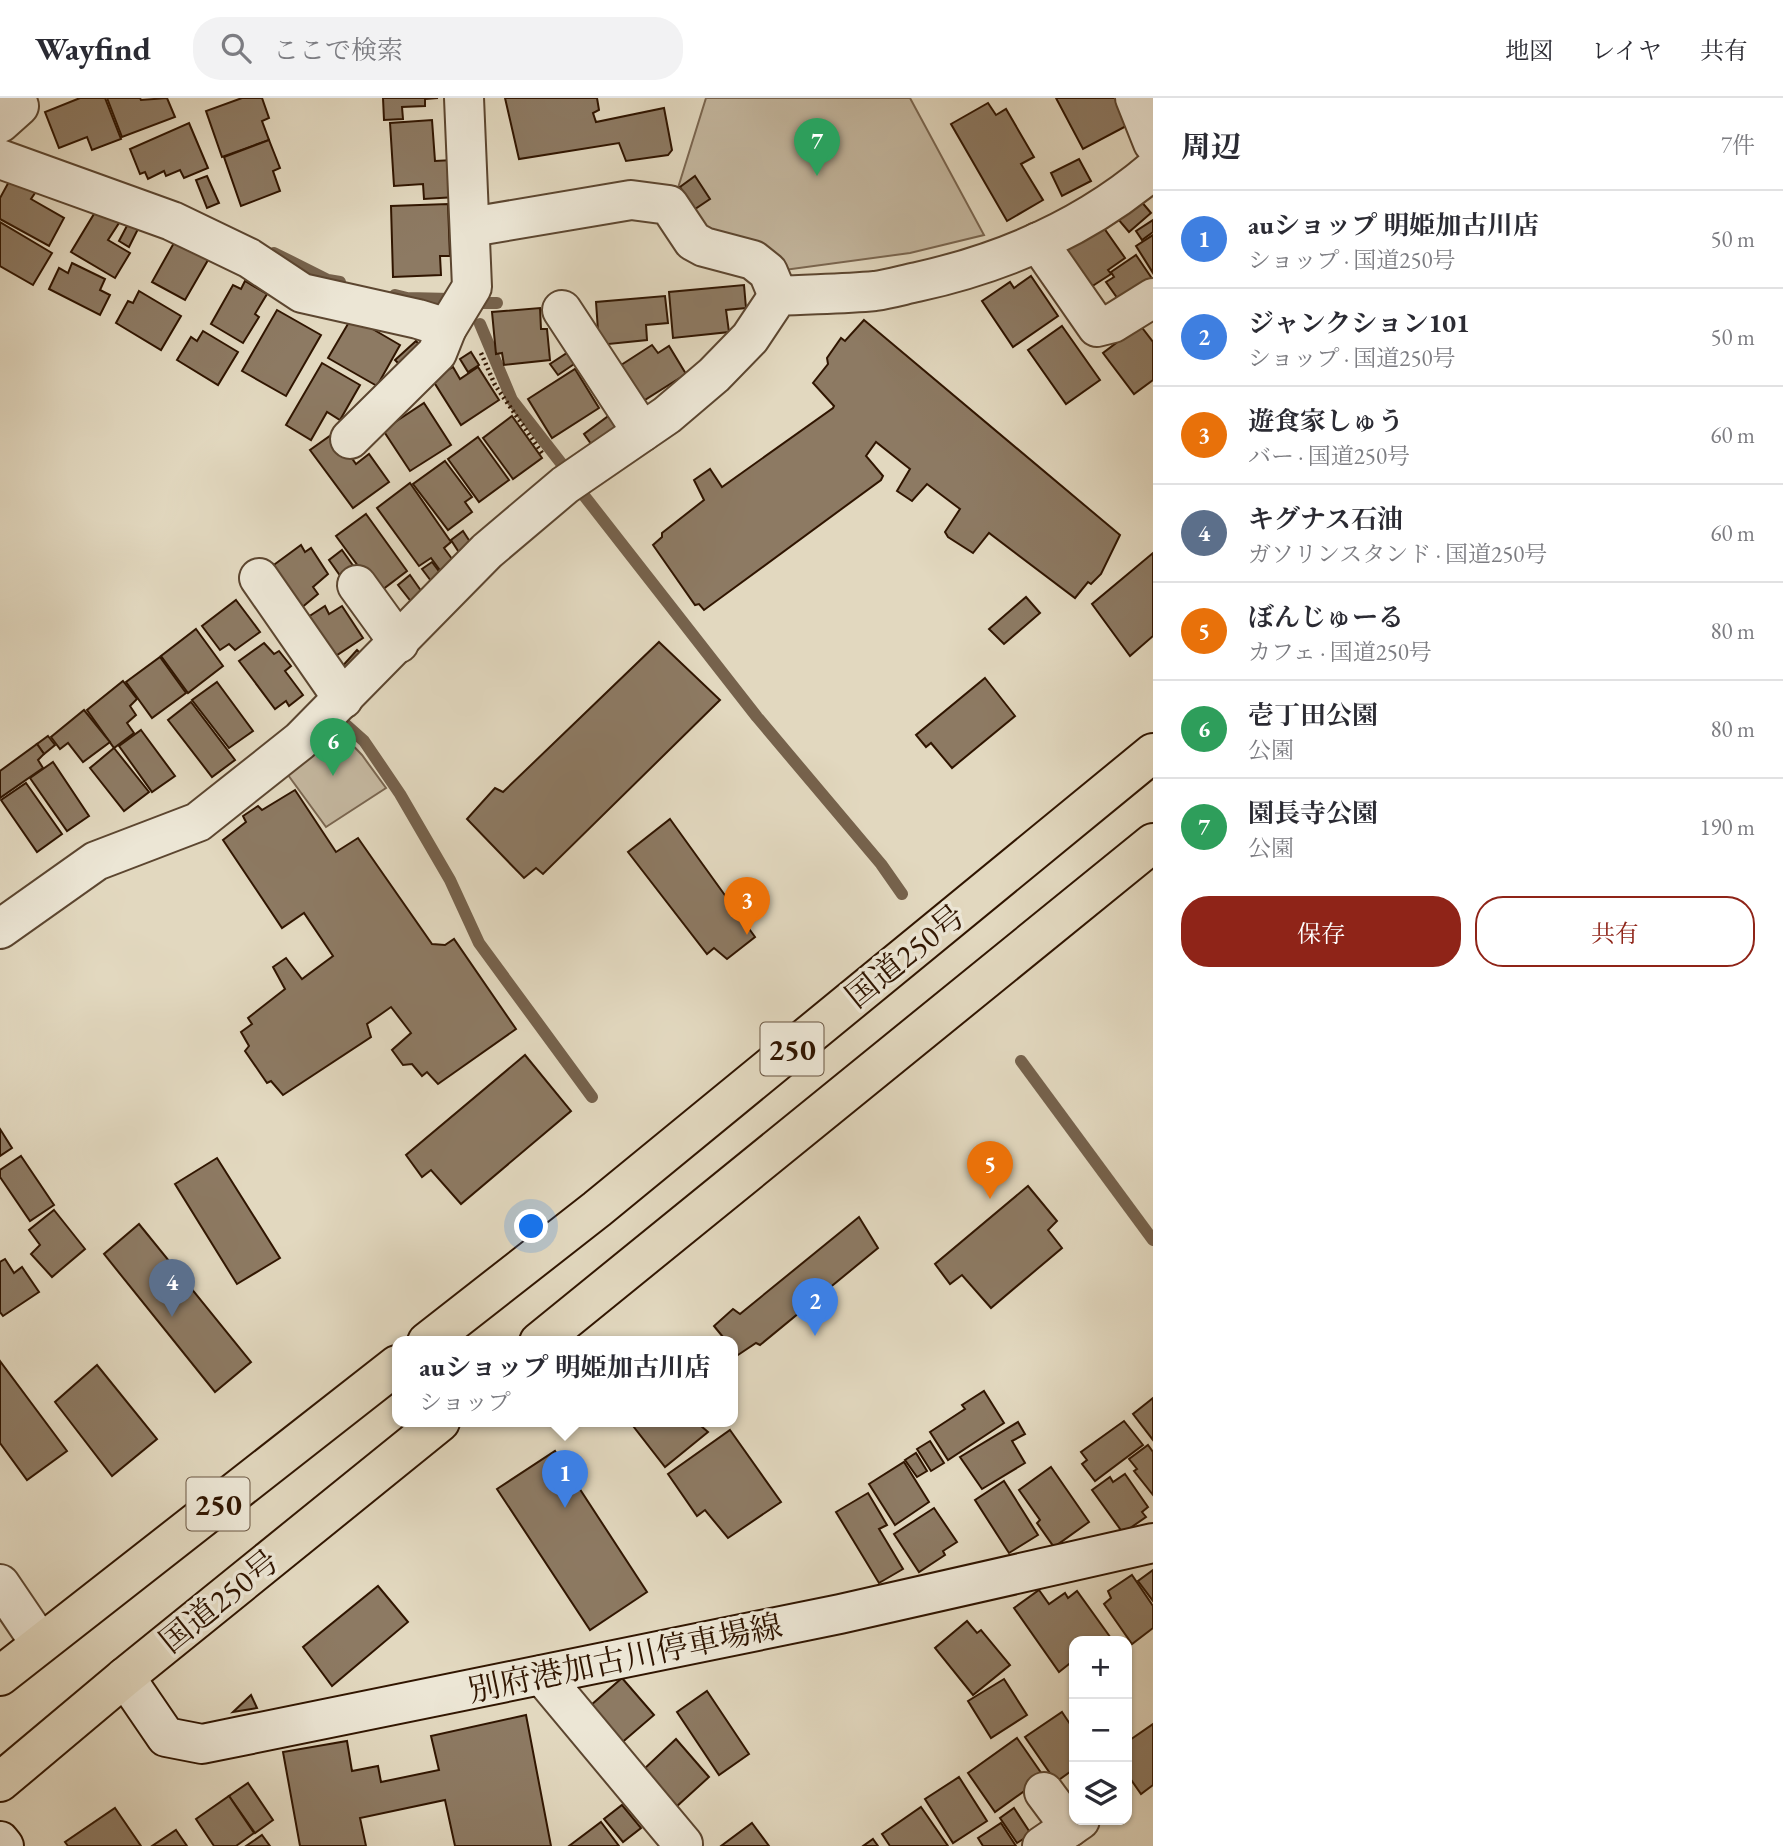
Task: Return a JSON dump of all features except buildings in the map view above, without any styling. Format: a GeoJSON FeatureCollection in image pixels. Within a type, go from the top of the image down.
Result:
{"type":"FeatureCollection","features":[{"type":"Feature","properties":{"kind":"highway","name":"国道250号"},"geometry":{"type":"LineString","coordinates":[[435,1336],[608,1200],[1153,753]]}},
{"type":"Feature","properties":{"kind":"highway","name":"250"},"geometry":{"type":"LineString","coordinates":[[546,1336],[1153,843]]}},
{"type":"Feature","properties":{"kind":"highway","name":"250"},"geometry":{"type":"LineString","coordinates":[[0,1676],[392,1369]]}},
{"type":"Feature","properties":{"kind":"highway","name":"国道250号"},"geometry":{"type":"LineString","coordinates":[[0,1782],[434,1427]]}},
{"type":"Feature","properties":{"kind":"street"},"geometry":{"type":"LineString","coordinates":[[350,439],[437,353],[447,328],[472,287],[464,98]]}},
{"type":"Feature","properties":{"kind":"street"},"geometry":{"type":"LineString","coordinates":[[1135,98],[1153,143]]}},
{"type":"Feature","properties":{"kind":"street"},"geometry":{"type":"LineString","coordinates":[[0,159],[172,221],[248,258],[302,293],[447,328]]}},
{"type":"Feature","properties":{"kind":"street"},"geometry":{"type":"LineString","coordinates":[[778,296],[877,290],[957,273],[1072,227],[1132,188],[1153,170]]}},
{"type":"Feature","properties":{"kind":"street"},"geometry":{"type":"LineString","coordinates":[[471,227],[631,200],[669,205],[693,241],[704,247],[753,260],[768,272],[778,296]]}},
{"type":"Feature","properties":{"kind":"street"},"geometry":{"type":"LineString","coordinates":[[1038,242],[1097,327],[1113,323],[1153,298]]}},
{"type":"Feature","properties":{"kind":"street"},"geometry":{"type":"LineString","coordinates":[[0,929],[96,861],[198,822],[300,741],[487,551],[565,485],[667,415],[714,375],[750,338],[778,296]]}},
{"type":"Feature","properties":{"kind":"street"},"geometry":{"type":"LineString","coordinates":[[562,310],[642,432]]}},
{"type":"Feature","properties":{"kind":"street"},"geometry":{"type":"LineString","coordinates":[[259,578],[342,699]]}},
{"type":"Feature","properties":{"kind":"street"},"geometry":{"type":"LineString","coordinates":[[357,586],[398,643]]}},
{"type":"Feature","properties":{"kind":"street","name":"別府港加古川停車場線"},"geometry":{"type":"LineString","coordinates":[[125,1677],[166,1737],[202,1744],[840,1614],[1153,1543]]}},
{"type":"Feature","properties":{"kind":"street"},"geometry":{"type":"LineString","coordinates":[[0,1584],[40,1643]]}},
{"type":"Feature","properties":{"kind":"street"},"geometry":{"type":"LineString","coordinates":[[542,1675],[683,1844],[681,1846]]}},
{"type":"Feature","properties":{"kind":"street"},"geometry":{"type":"LineString","coordinates":[[1044,1792],[1064,1831]]}},
{"type":"Feature","properties":{"kind":"street"},"geometry":{"type":"LineString","coordinates":[[0,1841],[4,1846]]}},
{"type":"Feature","properties":{"kind":"path"},"geometry":{"type":"LineString","coordinates":[[447,328],[472,335],[495,384],[514,415],[565,485]]}},
{"type":"Feature","properties":{"kind":"shaded area"},"geometry":{"type":"Polygon","coordinates":[[[706,98],[910,98],[984,235],[910,253],[777,271],[702,231],[677,191],[706,98]]]}},
{"type":"Feature","properties":{"kind":"shaded area"},"geometry":{"type":"Polygon","coordinates":[[[323,733],[334,746],[345,737],[386,788],[326,827],[280,764],[323,733]]]}},
{"type":"Feature","properties":{"kind":"waterway"},"geometry":{"type":"LineString","coordinates":[[274,253],[328,280],[340,282]]}},
{"type":"Feature","properties":{"kind":"waterway"},"geometry":{"type":"LineString","coordinates":[[395,295],[407,298],[451,299]]}},
{"type":"Feature","properties":{"kind":"waterway"},"geometry":{"type":"LineString","coordinates":[[482,303],[497,303]]}},
{"type":"Feature","properties":{"kind":"waterway"},"geometry":{"type":"LineString","coordinates":[[480,324],[512,400],[561,463]]}},
{"type":"Feature","properties":{"kind":"waterway"},"geometry":{"type":"LineString","coordinates":[[582,493],[757,717],[881,864],[902,894]]}},
{"type":"Feature","properties":{"kind":"waterway"},"geometry":{"type":"LineString","coordinates":[[336,716],[364,741],[400,794],[450,880],[479,943],[592,1097]]}},
{"type":"Feature","properties":{"kind":"waterway"},"geometry":{"type":"LineString","coordinates":[[1021,1061],[1153,1240]]}},
{"type":"Feature","properties":{"kind":"place","name":"園長寺公園"},"geometry":{"type":"Point","coordinates":[817,176]}},
{"type":"Feature","properties":{"kind":"place","name":"壱丁田公園"},"geometry":{"type":"Point","coordinates":[333,776]}},
{"type":"Feature","properties":{"kind":"place","name":"遊食家しゅう"},"geometry":{"type":"Point","coordinates":[747,935]}},
{"type":"Feature","properties":{"kind":"place","name":"ぼんじゅーる"},"geometry":{"type":"Point","coordinates":[990,1199]}},
{"type":"Feature","properties":{"kind":"place","name":"キグナス石油"},"geometry":{"type":"Point","coordinates":[172,1317]}},
{"type":"Feature","properties":{"kind":"place","name":"ジャンクション101"},"geometry":{"type":"Point","coordinates":[815,1336]}},
{"type":"Feature","properties":{"kind":"place","name":"auショップ 明姫加古川店"},"geometry":{"type":"Point","coordinates":[565,1508]}}]}
